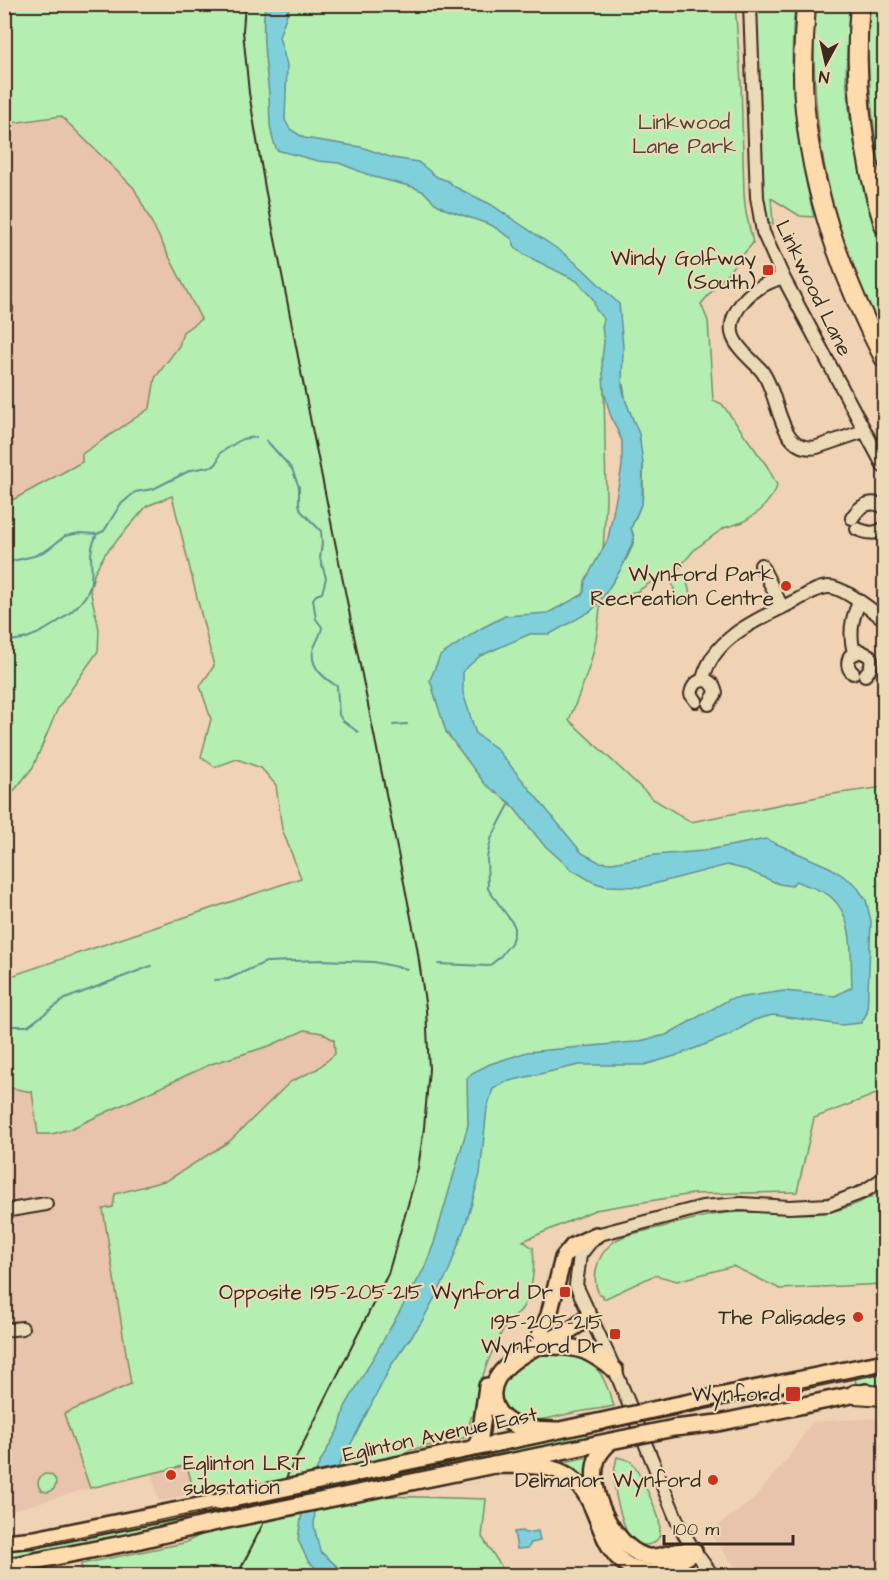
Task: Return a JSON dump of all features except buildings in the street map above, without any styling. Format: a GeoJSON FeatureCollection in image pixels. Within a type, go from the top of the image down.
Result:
{"type":"FeatureCollection","features":[{"type":"Feature","properties":{"kind":"highway"},"geometry":{"type":"LineString","coordinates":[[806,4],[803,55],[804,109],[813,171],[824,214],[844,272],[885,358]]}},
{"type":"Feature","properties":{"kind":"highway"},"geometry":{"type":"LineString","coordinates":[[860,4],[857,33],[859,93],[867,153],[885,225]]}},
{"type":"Feature","properties":{"kind":"highway"},"geometry":{"type":"LineString","coordinates":[[855,1394],[885,1396]]}},
{"type":"Feature","properties":{"kind":"main road"},"geometry":{"type":"LineString","coordinates":[[538,1340],[549,1315],[563,1258],[573,1246],[596,1235]]}},
{"type":"Feature","properties":{"kind":"main road"},"geometry":{"type":"LineString","coordinates":[[556,1430],[516,1426],[506,1420],[495,1406],[493,1389],[500,1375],[510,1364],[538,1340],[564,1322],[590,1316]]}},
{"type":"Feature","properties":{"kind":"main road"},"geometry":{"type":"LineString","coordinates":[[476,1447],[480,1437],[487,1385],[495,1368],[506,1356],[538,1340],[586,1350],[615,1370]]}},
{"type":"Feature","properties":{"kind":"main road","name":"Eglinton Avenue East"},"geometry":{"type":"LineString","coordinates":[[4,1542],[36,1539],[218,1502],[885,1362]]}},
{"type":"Feature","properties":{"kind":"main road","name":"Eglinton Avenue East"},"geometry":{"type":"LineString","coordinates":[[4,1567],[674,1428],[718,1423],[885,1389]]}},
{"type":"Feature","properties":{"kind":"main road"},"geometry":{"type":"LineString","coordinates":[[611,1441],[601,1451],[596,1461],[595,1480],[597,1494],[617,1537],[628,1548],[649,1558],[677,1551],[694,1551]]}},
{"type":"Feature","properties":{"kind":"main road"},"geometry":{"type":"LineString","coordinates":[[493,1465],[550,1468],[572,1478],[580,1485],[590,1502],[612,1551],[628,1566],[643,1572],[660,1572],[682,1561],[694,1551]]}},
{"type":"Feature","properties":{"kind":"street","name":"Linkwood Lane"},"geometry":{"type":"LineString","coordinates":[[750,4],[758,204],[763,232],[783,277],[885,467]]}},
{"type":"Feature","properties":{"kind":"street"},"geometry":{"type":"LineString","coordinates":[[783,277],[761,285],[742,301],[734,315],[730,331],[736,343],[762,370],[789,436],[800,445],[810,448],[818,447],[864,431]]}},
{"type":"Feature","properties":{"kind":"street"},"geometry":{"type":"LineString","coordinates":[[884,507],[878,503],[871,503],[857,510],[855,524],[872,533],[885,528]]}},
{"type":"Feature","properties":{"kind":"street"},"geometry":{"type":"LineString","coordinates":[[761,565],[782,608]]}},
{"type":"Feature","properties":{"kind":"street"},"geometry":{"type":"LineString","coordinates":[[703,679],[710,661],[725,643],[747,626],[826,587],[841,590],[885,619]]}},
{"type":"Feature","properties":{"kind":"street"},"geometry":{"type":"LineString","coordinates":[[854,652],[860,651],[870,656],[871,668],[859,674],[848,667],[848,661],[854,652],[851,628],[859,603]]}},
{"type":"Feature","properties":{"kind":"street"},"geometry":{"type":"LineString","coordinates":[[703,679],[715,686],[716,693],[703,702],[691,694],[692,687],[697,681],[703,679]]}},
{"type":"Feature","properties":{"kind":"street"},"geometry":{"type":"LineString","coordinates":[[713,1575],[694,1551],[678,1523],[615,1370],[576,1285],[580,1255],[596,1235],[702,1207],[741,1204],[789,1207],[829,1205],[863,1192],[885,1178]]}},
{"type":"Feature","properties":{"kind":"street"},"geometry":{"type":"LineString","coordinates":[[4,1211],[46,1204]]}},
{"type":"Feature","properties":{"kind":"street"},"geometry":{"type":"LineString","coordinates":[[4,1330],[22,1328]]}},
{"type":"Feature","properties":{"kind":"shaded area"},"geometry":{"type":"Polygon","coordinates":[[[61,115],[134,188],[201,319],[183,332],[179,346],[155,378],[150,408],[82,453],[82,462],[5,504],[5,124],[61,115]]]}},
{"type":"Feature","properties":{"kind":"shaded area"},"geometry":{"type":"Polygon","coordinates":[[[306,1030],[322,1033],[334,1040],[335,1054],[317,1069],[290,1082],[175,1198],[104,1209],[131,1384],[64,1414],[90,1488],[5,1512],[4,1087],[32,1092],[38,1134],[52,1134],[70,1129],[211,1064],[269,1046],[306,1030]]]}},
{"type":"Feature","properties":{"kind":"shaded area"},"geometry":{"type":"Polygon","coordinates":[[[884,1418],[884,1575],[741,1575],[709,1532],[752,1501],[789,1457],[812,1422],[884,1418]]]}},
{"type":"Feature","properties":{"kind":"shaded area"},"geometry":{"type":"Polygon","coordinates":[[[186,1462],[193,1493],[159,1501],[151,1471],[186,1462]]]}},
{"type":"Feature","properties":{"kind":"green space","name":"Linkwood Lane Park"},"geometry":{"type":"Polygon","coordinates":[[[5,5],[735,5],[741,81],[744,195],[753,243],[701,304],[708,321],[713,400],[722,404],[767,466],[777,485],[775,492],[761,510],[743,522],[724,528],[695,549],[677,570],[663,574],[638,591],[620,596],[600,606],[593,652],[569,720],[653,799],[691,822],[833,794],[884,787],[884,1091],[814,1118],[797,1192],[692,1194],[595,1210],[523,1241],[533,1248],[534,1263],[529,1293],[523,1307],[502,1332],[492,1352],[480,1383],[466,1437],[410,1450],[401,1455],[384,1496],[486,1499],[482,1537],[501,1566],[501,1575],[83,1575],[81,1564],[184,1543],[203,1534],[222,1492],[194,1493],[187,1465],[90,1488],[64,1414],[131,1384],[103,1209],[113,1207],[115,1194],[168,1180],[230,1141],[290,1082],[317,1069],[335,1054],[334,1040],[322,1033],[305,1030],[269,1046],[211,1064],[70,1129],[52,1134],[38,1134],[32,1092],[5,1087],[5,978],[301,878],[282,829],[276,785],[261,768],[237,759],[215,767],[201,757],[211,719],[200,686],[214,666],[172,496],[147,506],[105,554],[95,571],[90,590],[99,629],[98,651],[58,708],[33,767],[13,792],[5,813],[4,711],[9,709],[4,705],[5,504],[82,462],[82,454],[150,408],[155,378],[179,346],[183,332],[201,319],[134,188],[61,116],[5,124],[5,5]],[[622,379],[604,385],[606,500],[600,600],[630,551],[634,537],[631,528],[643,496],[640,439],[626,402],[622,379]]]}},
{"type":"Feature","properties":{"kind":"green space"},"geometry":{"type":"Polygon","coordinates":[[[755,5],[795,5],[792,58],[795,112],[814,217],[800,216],[771,198],[773,224],[766,223],[763,209],[755,5]]]}},
{"type":"Feature","properties":{"kind":"green space"},"geometry":{"type":"Polygon","coordinates":[[[815,5],[849,5],[846,78],[850,118],[864,193],[884,261],[884,335],[849,255],[826,175],[815,93],[815,5]]]}},
{"type":"Feature","properties":{"kind":"green space"},"geometry":{"type":"Polygon","coordinates":[[[870,5],[884,5],[884,161],[879,163],[870,84],[868,45],[870,5]]]}},
{"type":"Feature","properties":{"kind":"green space"},"geometry":{"type":"Polygon","coordinates":[[[685,574],[691,598],[677,601],[671,578],[685,574]]]}},
{"type":"Feature","properties":{"kind":"green space"},"geometry":{"type":"Polygon","coordinates":[[[884,1189],[884,1284],[780,1289],[733,1266],[677,1281],[655,1275],[606,1298],[599,1294],[596,1274],[599,1261],[611,1244],[625,1236],[732,1212],[808,1214],[830,1212],[858,1203],[884,1189]]]}},
{"type":"Feature","properties":{"kind":"green space"},"geometry":{"type":"Polygon","coordinates":[[[554,1351],[572,1354],[593,1366],[602,1376],[614,1406],[531,1420],[518,1418],[506,1411],[500,1399],[503,1380],[517,1366],[554,1351]]]}},
{"type":"Feature","properties":{"kind":"green space"},"geometry":{"type":"Polygon","coordinates":[[[884,1370],[884,1380],[880,1381],[879,1385],[861,1388],[861,1385],[856,1385],[855,1376],[859,1375],[858,1371],[884,1370]]]}},
{"type":"Feature","properties":{"kind":"green space"},"geometry":{"type":"Polygon","coordinates":[[[586,1431],[588,1441],[412,1477],[410,1468],[586,1431]]]}},
{"type":"Feature","properties":{"kind":"green space"},"geometry":{"type":"Polygon","coordinates":[[[617,1457],[629,1460],[633,1465],[657,1515],[660,1535],[650,1544],[642,1545],[629,1539],[615,1488],[617,1457]]]}},
{"type":"Feature","properties":{"kind":"green space"},"geometry":{"type":"Polygon","coordinates":[[[591,1458],[593,1492],[556,1464],[591,1458]]]}},
{"type":"Feature","properties":{"kind":"green space"},"geometry":{"type":"Polygon","coordinates":[[[47,1474],[53,1477],[56,1483],[53,1489],[47,1492],[41,1489],[38,1483],[41,1477],[47,1474]]]}},
{"type":"Feature","properties":{"kind":"green space"},"geometry":{"type":"Polygon","coordinates":[[[183,1515],[184,1520],[180,1521],[180,1525],[5,1559],[5,1550],[183,1515]]]}},
{"type":"Feature","properties":{"kind":"water"},"geometry":{"type":"Polygon","coordinates":[[[265,5],[290,5],[279,37],[287,65],[285,120],[290,129],[304,138],[361,147],[393,158],[418,162],[437,177],[490,204],[562,252],[619,304],[623,347],[622,386],[639,434],[643,464],[642,502],[631,528],[634,539],[621,569],[599,603],[591,611],[550,634],[530,634],[480,656],[463,671],[463,693],[476,734],[496,748],[582,853],[599,862],[612,863],[655,855],[703,851],[766,839],[831,868],[855,884],[866,900],[871,921],[867,1013],[861,1023],[841,1025],[773,1015],[754,1020],[730,1035],[644,1065],[579,1065],[505,1082],[493,1089],[487,1108],[480,1174],[448,1273],[421,1323],[392,1364],[315,1507],[314,1526],[320,1551],[344,1575],[324,1575],[308,1561],[298,1540],[303,1505],[318,1466],[340,1426],[345,1407],[424,1269],[434,1243],[468,1125],[467,1078],[490,1064],[527,1052],[635,1042],[666,1035],[730,999],[784,991],[835,996],[852,987],[851,951],[848,927],[839,906],[827,894],[796,881],[791,886],[779,884],[747,870],[727,865],[642,887],[605,886],[593,882],[572,870],[543,844],[510,803],[485,784],[446,732],[430,680],[440,656],[480,629],[505,616],[548,613],[582,595],[585,581],[608,539],[622,467],[622,441],[610,414],[604,391],[602,327],[604,319],[596,310],[593,299],[577,281],[525,255],[515,247],[512,239],[491,225],[445,209],[424,192],[413,187],[374,177],[339,163],[318,161],[277,150],[270,123],[264,38],[265,5]]]}},
{"type":"Feature","properties":{"kind":"water"},"geometry":{"type":"Polygon","coordinates":[[[538,1531],[540,1541],[531,1543],[528,1548],[517,1549],[514,1532],[525,1533],[538,1531]]]}},
{"type":"Feature","properties":{"kind":"waterway"},"geometry":{"type":"LineString","coordinates":[[4,563],[34,556],[47,550],[65,536],[80,533],[97,534],[104,531],[120,505],[135,492],[153,489],[191,470],[214,466],[220,453],[242,439],[256,437]]}},
{"type":"Feature","properties":{"kind":"waterway"},"geometry":{"type":"LineString","coordinates":[[266,440],[292,469],[299,487],[301,511],[321,531],[320,558],[326,578],[322,593],[313,599],[316,619],[322,627],[313,651],[314,663],[319,672],[337,686],[339,715],[343,721],[358,732]]}},
{"type":"Feature","properties":{"kind":"waterway"},"geometry":{"type":"LineString","coordinates":[[4,643],[27,638],[45,630],[81,602],[90,586],[91,556],[96,536]]}},
{"type":"Feature","properties":{"kind":"waterway"},"geometry":{"type":"LineString","coordinates":[[393,725],[407,724]]}},
{"type":"Feature","properties":{"kind":"waterway"},"geometry":{"type":"LineString","coordinates":[[438,964],[489,966],[511,943],[514,925],[488,889],[487,858],[491,839],[510,803]]}},
{"type":"Feature","properties":{"kind":"waterway"},"geometry":{"type":"LineString","coordinates":[[215,980],[228,979],[266,962],[321,960],[374,962],[407,969]]}},
{"type":"Feature","properties":{"kind":"waterway"},"geometry":{"type":"LineString","coordinates":[[4,1026],[28,1026],[65,999],[151,966]]}},
{"type":"Feature","properties":{"kind":"tram line"},"geometry":{"type":"LineString","coordinates":[[4,1552],[884,1373]]}},
{"type":"Feature","properties":{"kind":"railway"},"geometry":{"type":"LineString","coordinates":[[237,1576],[388,1274],[418,1168],[429,1069],[426,1009],[417,947],[265,188],[249,93],[243,31],[245,4]]}},
{"type":"Feature","properties":{"kind":"place","name":"Windy Golfway (South)"},"geometry":{"type":"Point","coordinates":[768,270]}},
{"type":"Feature","properties":{"kind":"place","name":"Wynford Park Recreation Centre"},"geometry":{"type":"Point","coordinates":[786,586]}},
{"type":"Feature","properties":{"kind":"place","name":"Opposite 195-205-215 Wynford Dr"},"geometry":{"type":"Point","coordinates":[565,1292]}},
{"type":"Feature","properties":{"kind":"place","name":"The Palisades"},"geometry":{"type":"Point","coordinates":[858,1317]}},
{"type":"Feature","properties":{"kind":"place","name":"195-205-215 Wynford Dr"},"geometry":{"type":"Point","coordinates":[615,1334]}},
{"type":"Feature","properties":{"kind":"place","name":"Wynford"},"geometry":{"type":"Point","coordinates":[793,1394]}},
{"type":"Feature","properties":{"kind":"place","name":"Eglinton LRT substation"},"geometry":{"type":"Point","coordinates":[171,1475]}},
{"type":"Feature","properties":{"kind":"place","name":"Delmanor Wynford"},"geometry":{"type":"Point","coordinates":[713,1480]}}]}
